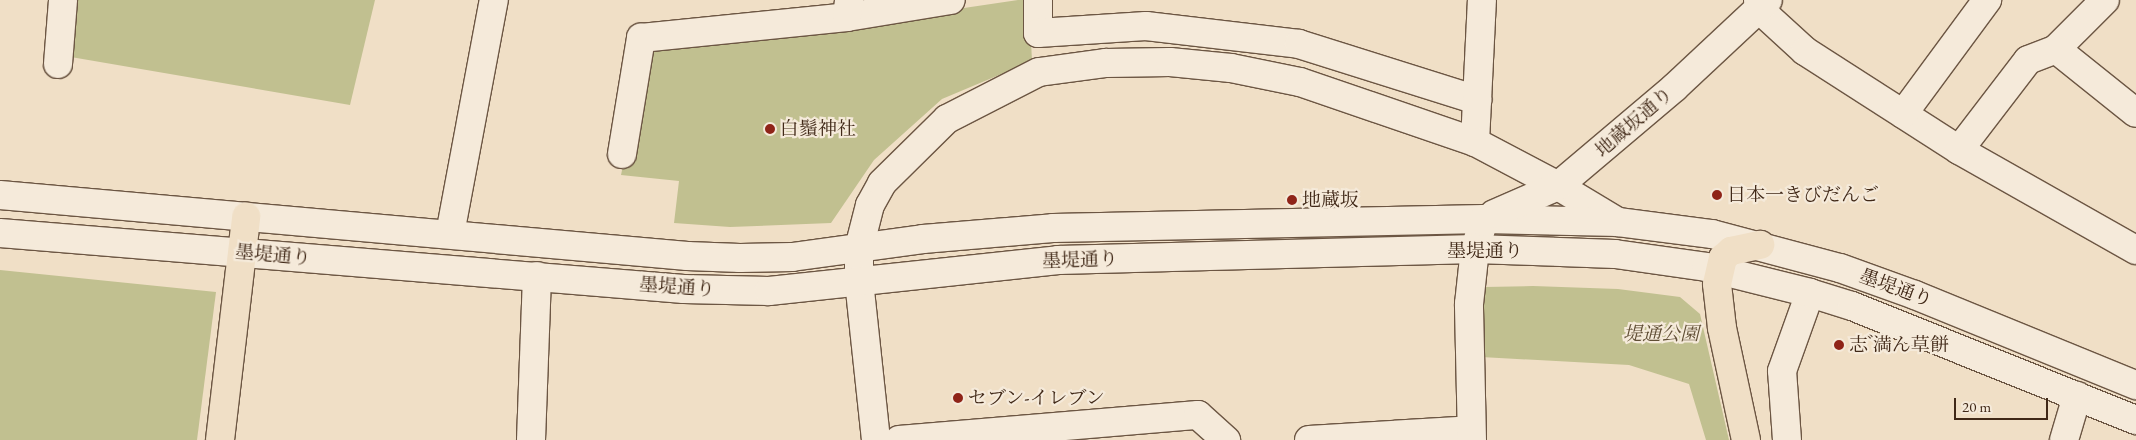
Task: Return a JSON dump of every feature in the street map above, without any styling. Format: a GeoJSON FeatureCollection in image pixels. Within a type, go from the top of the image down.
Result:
{"type":"FeatureCollection","features":[{"type":"Feature","properties":{"kind":"highway"},"geometry":{"type":"LineString","coordinates":[[220,440],[246,217]]}},
{"type":"Feature","properties":{"kind":"highway"},"geometry":{"type":"LineString","coordinates":[[1746,440],[1717,298],[1719,270],[1730,251],[1760,245]]}},
{"type":"Feature","properties":{"kind":"street"},"geometry":{"type":"LineString","coordinates":[[58,64],[63,0]]}},
{"type":"Feature","properties":{"kind":"street"},"geometry":{"type":"LineString","coordinates":[[450,234],[494,0]]}},
{"type":"Feature","properties":{"kind":"street"},"geometry":{"type":"LineString","coordinates":[[622,154],[641,38],[848,9],[950,0]]}},
{"type":"Feature","properties":{"kind":"street"},"geometry":{"type":"LineString","coordinates":[[1038,0],[1038,33],[1146,26],[1298,44],[1477,100]]}},
{"type":"Feature","properties":{"kind":"street"},"geometry":{"type":"LineString","coordinates":[[1475,142],[1482,0]]}},
{"type":"Feature","properties":{"kind":"street"},"geometry":{"type":"LineString","coordinates":[[1903,114],[1987,0]]}},
{"type":"Feature","properties":{"kind":"street"},"geometry":{"type":"LineString","coordinates":[[1959,150],[2028,60],[2056,49],[2105,0]]}},
{"type":"Feature","properties":{"kind":"street"},"geometry":{"type":"LineString","coordinates":[[1762,3],[1805,51],[1959,150],[2136,250]]}},
{"type":"Feature","properties":{"kind":"street","name":"地蔵坂通り"},"geometry":{"type":"LineString","coordinates":[[1484,219],[1558,186],[1661,99],[1762,3]]}},
{"type":"Feature","properties":{"kind":"street"},"geometry":{"type":"LineString","coordinates":[[2056,49],[2136,113]]}},
{"type":"Feature","properties":{"kind":"street"},"geometry":{"type":"LineString","coordinates":[[876,440],[859,282],[859,248],[870,205],[878,188],[918,144],[947,119],[1040,72],[1106,63],[1142,62],[1231,68],[1300,82],[1475,142],[1558,186],[1618,222]]}},
{"type":"Feature","properties":{"kind":"street","name":"墨堤通り"},"geometry":{"type":"LineString","coordinates":[[0,195],[687,256],[792,257],[859,248],[1053,228],[1484,219],[1618,222],[1665,227],[1760,245],[1840,268],[1915,295],[2136,385]]}},
{"type":"Feature","properties":{"kind":"street"},"geometry":{"type":"LineString","coordinates":[[1309,440],[1471,435],[1469,304],[1475,249],[1484,219]]}},
{"type":"Feature","properties":{"kind":"street","name":"墨堤通り"},"geometry":{"type":"LineString","coordinates":[[0,233],[684,289],[760,290],[859,282],[1058,260],[1475,249],[1615,254],[1719,270],[1810,293],[2136,420]]}},
{"type":"Feature","properties":{"kind":"street"},"geometry":{"type":"LineString","coordinates":[[531,440],[537,276]]}},
{"type":"Feature","properties":{"kind":"street"},"geometry":{"type":"LineString","coordinates":[[1787,440],[1782,371],[1810,293]]}},
{"type":"Feature","properties":{"kind":"street"},"geometry":{"type":"LineString","coordinates":[[2064,440],[2077,396]]}},
{"type":"Feature","properties":{"kind":"street"},"geometry":{"type":"LineString","coordinates":[[899,440],[1198,415],[1226,440]]}},
{"type":"Feature","properties":{"kind":"green space"},"geometry":{"type":"Polygon","coordinates":[[[70,0],[375,0],[350,105],[65,56],[70,0]]]}},
{"type":"Feature","properties":{"kind":"green space","name":"白鬚神社"},"geometry":{"type":"Polygon","coordinates":[[[1018,0],[1029,0],[1032,61],[942,99],[874,160],[831,223],[730,227],[674,223],[679,181],[621,175],[646,55],[653,46],[856,24],[1018,0]]]}},
{"type":"Feature","properties":{"kind":"green space"},"geometry":{"type":"Polygon","coordinates":[[[0,270],[216,292],[197,440],[0,440],[0,270]]]}},
{"type":"Feature","properties":{"kind":"green space","name":"堤通公園"},"geometry":{"type":"Polygon","coordinates":[[[1533,286],[1618,289],[1680,297],[1700,314],[1729,440],[1706,440],[1689,384],[1629,365],[1481,357],[1485,287],[1533,286]]]}},
{"type":"Feature","properties":{"kind":"place","name":"白鬚神社"},"geometry":{"type":"Point","coordinates":[770,129]}},
{"type":"Feature","properties":{"kind":"place","name":"日本一きびだんご"},"geometry":{"type":"Point","coordinates":[1717,195]}},
{"type":"Feature","properties":{"kind":"place","name":"地蔵坂"},"geometry":{"type":"Point","coordinates":[1292,200]}},
{"type":"Feature","properties":{"kind":"place","name":"志 ゙満ん草餅"},"geometry":{"type":"Point","coordinates":[1839,345]}},
{"type":"Feature","properties":{"kind":"place","name":"セブン-イレブン"},"geometry":{"type":"Point","coordinates":[958,398]}}]}
